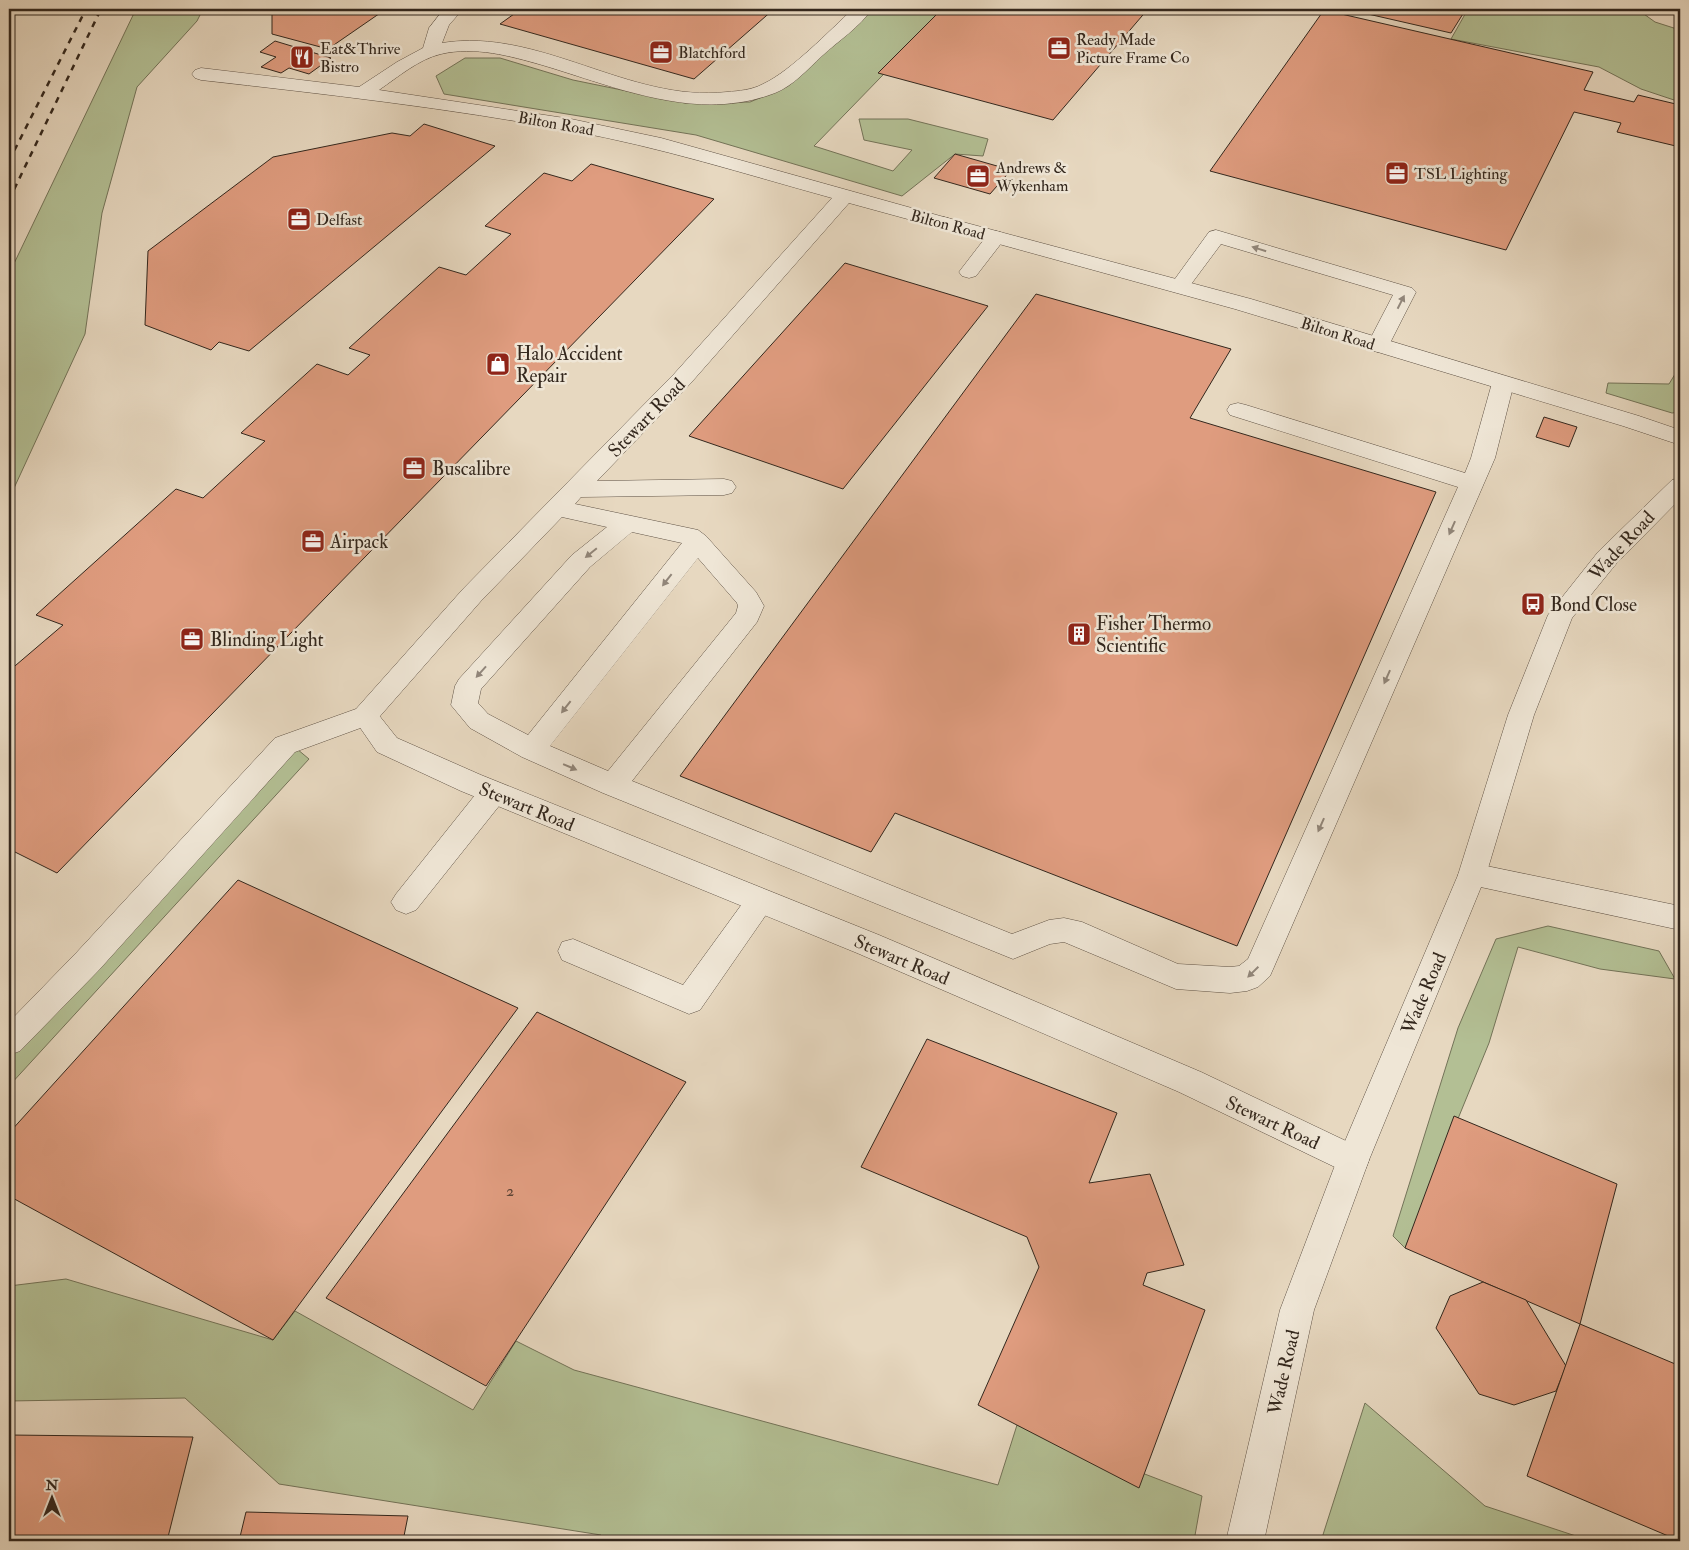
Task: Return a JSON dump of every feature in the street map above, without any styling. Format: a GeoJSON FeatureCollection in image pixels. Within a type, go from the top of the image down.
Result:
{"type":"FeatureCollection","features":[{"type":"Feature","properties":{"kind":"street"},"geometry":{"type":"LineString","coordinates":[[431,51],[435,31],[445,17],[454,9]]}},
{"type":"Feature","properties":{"kind":"street"},"geometry":{"type":"LineString","coordinates":[[362,93],[431,51],[461,47],[489,47],[514,50],[663,95],[708,100],[744,96],[769,89],[786,79],[863,9]]}},
{"type":"Feature","properties":{"kind":"street","name":"Bilton Road"},"geometry":{"type":"LineString","coordinates":[[201,74],[362,93],[571,125],[661,144],[1179,287],[1378,345],[1680,438]]}},
{"type":"Feature","properties":{"kind":"street","name":"Stewart Road"},"geometry":{"type":"LineString","coordinates":[[845,195],[682,379],[472,596],[365,716],[387,744],[493,793],[877,948],[1181,1079],[1353,1160]]}},
{"type":"Feature","properties":{"kind":"street"},"geometry":{"type":"LineString","coordinates":[[1179,287],[1216,236],[1405,292],[1378,345]]}},
{"type":"Feature","properties":{"kind":"street"},"geometry":{"type":"LineString","coordinates":[[969,272],[996,237]]}},
{"type":"Feature","properties":{"kind":"street"},"geometry":{"type":"LineString","coordinates":[[629,522],[581,561],[468,686],[464,705],[479,721],[532,750],[612,785],[1013,947],[1052,930],[1062,929],[1072,931],[1176,976],[1230,980],[1247,978],[1259,967],[1483,458],[1504,383]]}},
{"type":"Feature","properties":{"kind":"street"},"geometry":{"type":"LineString","coordinates":[[1238,410],[1472,483]]}},
{"type":"Feature","properties":{"kind":"street","name":"Wade Road"},"geometry":{"type":"LineString","coordinates":[[1245,1541],[1297,1310],[1353,1160],[1472,874],[1522,715],[1561,615],[1607,558],[1680,486]]}},
{"type":"Feature","properties":{"kind":"street"},"geometry":{"type":"LineString","coordinates":[[576,489],[724,487]]}},
{"type":"Feature","properties":{"kind":"street"},"geometry":{"type":"LineString","coordinates":[[557,508],[678,532],[689,536],[697,542],[747,598],[751,606],[748,616],[612,785]]}},
{"type":"Feature","properties":{"kind":"street"},"geometry":{"type":"LineString","coordinates":[[532,750],[697,542]]}},
{"type":"Feature","properties":{"kind":"street"},"geometry":{"type":"LineString","coordinates":[[9,1042],[88,961],[285,745],[365,716]]}},
{"type":"Feature","properties":{"kind":"street"},"geometry":{"type":"LineString","coordinates":[[406,902],[493,793]]}},
{"type":"Feature","properties":{"kind":"street"},"geometry":{"type":"LineString","coordinates":[[1472,874],[1680,918]]}},
{"type":"Feature","properties":{"kind":"street"},"geometry":{"type":"LineString","coordinates":[[573,951],[689,1001],[760,901]]}},
{"type":"Feature","properties":{"kind":"green space"},"geometry":{"type":"Polygon","coordinates":[[[136,9],[203,9],[197,21],[137,87],[102,213],[85,334],[9,499],[9,274],[136,9]]]}},
{"type":"Feature","properties":{"kind":"green space"},"geometry":{"type":"Polygon","coordinates":[[[873,9],[947,9],[814,146],[893,171],[912,150],[864,140],[859,119],[908,119],[988,139],[983,156],[955,154],[902,196],[696,135],[444,94],[436,76],[465,58],[500,58],[573,80],[685,103],[750,102],[788,86],[873,9]]]}},
{"type":"Feature","properties":{"kind":"green space"},"geometry":{"type":"Polygon","coordinates":[[[1468,9],[1637,9],[1655,22],[1680,30],[1680,102],[1641,89],[1599,67],[1451,39],[1468,9]]]}},
{"type":"Feature","properties":{"kind":"green space"},"geometry":{"type":"Polygon","coordinates":[[[1680,366],[1680,412],[1672,413],[1606,393],[1608,383],[1669,384],[1680,366]]]}},
{"type":"Feature","properties":{"kind":"green space"},"geometry":{"type":"Polygon","coordinates":[[[297,749],[309,759],[9,1086],[9,1040],[297,749]]]}},
{"type":"Feature","properties":{"kind":"green space"},"geometry":{"type":"Polygon","coordinates":[[[1548,926],[1659,951],[1675,979],[1600,969],[1518,947],[1489,1043],[1405,1248],[1393,1236],[1458,1028],[1496,939],[1548,926]]]}},
{"type":"Feature","properties":{"kind":"green space"},"geometry":{"type":"Polygon","coordinates":[[[66,1279],[273,1340],[295,1311],[473,1410],[516,1341],[574,1370],[998,1485],[1017,1425],[1202,1496],[1194,1541],[601,1541],[601,1535],[279,1484],[185,1398],[9,1401],[9,1286],[66,1279]]]}},
{"type":"Feature","properties":{"kind":"green space"},"geometry":{"type":"Polygon","coordinates":[[[1365,1403],[1485,1506],[1591,1541],[1321,1541],[1365,1403]]]}},
{"type":"Feature","properties":{"kind":"building"},"geometry":{"type":"Polygon","coordinates":[[[272,9],[386,9],[328,49],[272,34],[272,9]]]}},
{"type":"Feature","properties":{"kind":"building","name":"Blatchford"},"geometry":{"type":"Polygon","coordinates":[[[521,9],[774,9],[694,79],[500,24],[521,9]]]}},
{"type":"Feature","properties":{"kind":"building"},"geometry":{"type":"Polygon","coordinates":[[[942,9],[1148,9],[1053,120],[878,73],[942,9]]]}},
{"type":"Feature","properties":{"kind":"building"},"geometry":{"type":"Polygon","coordinates":[[[1372,9],[1466,9],[1451,33],[1368,14],[1372,9]]]}},
{"type":"Feature","properties":{"kind":"building"},"geometry":{"type":"Polygon","coordinates":[[[1324,10],[1593,72],[1584,90],[1634,102],[1638,95],[1680,105],[1680,147],[1617,132],[1621,123],[1574,112],[1506,250],[1210,171],[1324,10]]]}},
{"type":"Feature","properties":{"kind":"building","name":"Eat&Thrive Bistro"},"geometry":{"type":"Polygon","coordinates":[[[275,41],[331,58],[309,74],[289,68],[281,73],[261,67],[276,57],[260,52],[275,41]]]}},
{"type":"Feature","properties":{"kind":"building","name":"Delfast"},"geometry":{"type":"Polygon","coordinates":[[[424,124],[495,146],[249,351],[219,342],[211,350],[145,325],[148,251],[273,157],[392,133],[410,136],[424,124]]]}},
{"type":"Feature","properties":{"kind":"building"},"geometry":{"type":"Polygon","coordinates":[[[955,154],[1011,170],[990,194],[934,178],[955,154]]]}},
{"type":"Feature","properties":{"kind":"building"},"geometry":{"type":"Polygon","coordinates":[[[591,164],[714,199],[57,873],[9,849],[9,671],[63,625],[36,615],[176,489],[203,498],[265,441],[241,433],[317,364],[348,375],[370,355],[349,348],[439,267],[466,275],[511,234],[485,226],[544,173],[572,181],[591,164]]]}},
{"type":"Feature","properties":{"kind":"building"},"geometry":{"type":"Polygon","coordinates":[[[845,263],[988,306],[843,489],[689,436],[845,263]]]}},
{"type":"Feature","properties":{"kind":"building","name":"Fisher Thermo Scientific"},"geometry":{"type":"Polygon","coordinates":[[[1036,294],[1231,349],[1190,418],[1436,492],[1237,946],[895,813],[871,852],[680,776],[1036,294]]]}},
{"type":"Feature","properties":{"kind":"building"},"geometry":{"type":"Polygon","coordinates":[[[1544,417],[1577,427],[1569,447],[1536,437],[1544,417]]]}},
{"type":"Feature","properties":{"kind":"building"},"geometry":{"type":"Polygon","coordinates":[[[238,880],[518,1008],[273,1340],[9,1196],[9,1133],[238,880]]]}},
{"type":"Feature","properties":{"kind":"building"},"geometry":{"type":"Polygon","coordinates":[[[537,1012],[686,1082],[486,1386],[326,1298],[537,1012]]]}},
{"type":"Feature","properties":{"kind":"building"},"geometry":{"type":"Polygon","coordinates":[[[927,1039],[1117,1113],[1089,1183],[1150,1174],[1184,1265],[1147,1273],[1143,1285],[1205,1310],[1139,1488],[978,1405],[1039,1267],[1027,1237],[861,1167],[927,1039]]]}},
{"type":"Feature","properties":{"kind":"building"},"geometry":{"type":"Polygon","coordinates":[[[1454,1116],[1617,1184],[1580,1324],[1405,1248],[1454,1116]]]}},
{"type":"Feature","properties":{"kind":"building"},"geometry":{"type":"Polygon","coordinates":[[[1483,1282],[1526,1300],[1566,1366],[1556,1391],[1514,1405],[1479,1394],[1436,1328],[1450,1296],[1483,1282]]]}},
{"type":"Feature","properties":{"kind":"building"},"geometry":{"type":"Polygon","coordinates":[[[1580,1324],[1680,1366],[1680,1541],[1527,1476],[1580,1324]]]}},
{"type":"Feature","properties":{"kind":"building"},"geometry":{"type":"Polygon","coordinates":[[[9,1435],[193,1437],[167,1541],[9,1541],[9,1435]]]}},
{"type":"Feature","properties":{"kind":"building"},"geometry":{"type":"Polygon","coordinates":[[[246,1512],[408,1516],[403,1541],[239,1541],[246,1512]]]}},
{"type":"Feature","properties":{"kind":"railway"},"geometry":{"type":"LineString","coordinates":[[9,161],[86,9]]}},
{"type":"Feature","properties":{"kind":"railway"},"geometry":{"type":"LineString","coordinates":[[9,200],[101,9]]}},
{"type":"Feature","properties":{"kind":"place","name":"Ready Made Picture Frame Co"},"geometry":{"type":"Point","coordinates":[1059,48]}},
{"type":"Feature","properties":{"kind":"place","name":"Blatchford"},"geometry":{"type":"Point","coordinates":[661,52]}},
{"type":"Feature","properties":{"kind":"place","name":"Eat&Thrive Bistro"},"geometry":{"type":"Point","coordinates":[302,57]}},
{"type":"Feature","properties":{"kind":"place","name":"TSL Lighting"},"geometry":{"type":"Point","coordinates":[1397,173]}},
{"type":"Feature","properties":{"kind":"place","name":"Andrews & Wykenham"},"geometry":{"type":"Point","coordinates":[978,176]}},
{"type":"Feature","properties":{"kind":"place","name":"Delfast"},"geometry":{"type":"Point","coordinates":[299,219]}},
{"type":"Feature","properties":{"kind":"place","name":"Halo Accident Repair"},"geometry":{"type":"Point","coordinates":[498,364]}},
{"type":"Feature","properties":{"kind":"place","name":"Buscalibre"},"geometry":{"type":"Point","coordinates":[414,468]}},
{"type":"Feature","properties":{"kind":"place","name":"Airpack"},"geometry":{"type":"Point","coordinates":[313,541]}},
{"type":"Feature","properties":{"kind":"place","name":"Bond Close"},"geometry":{"type":"Point","coordinates":[1533,604]}},
{"type":"Feature","properties":{"kind":"place","name":"Fisher Thermo Scientific"},"geometry":{"type":"Point","coordinates":[1079,634]}},
{"type":"Feature","properties":{"kind":"place","name":"Blinding Light"},"geometry":{"type":"Point","coordinates":[192,639]}}]}
